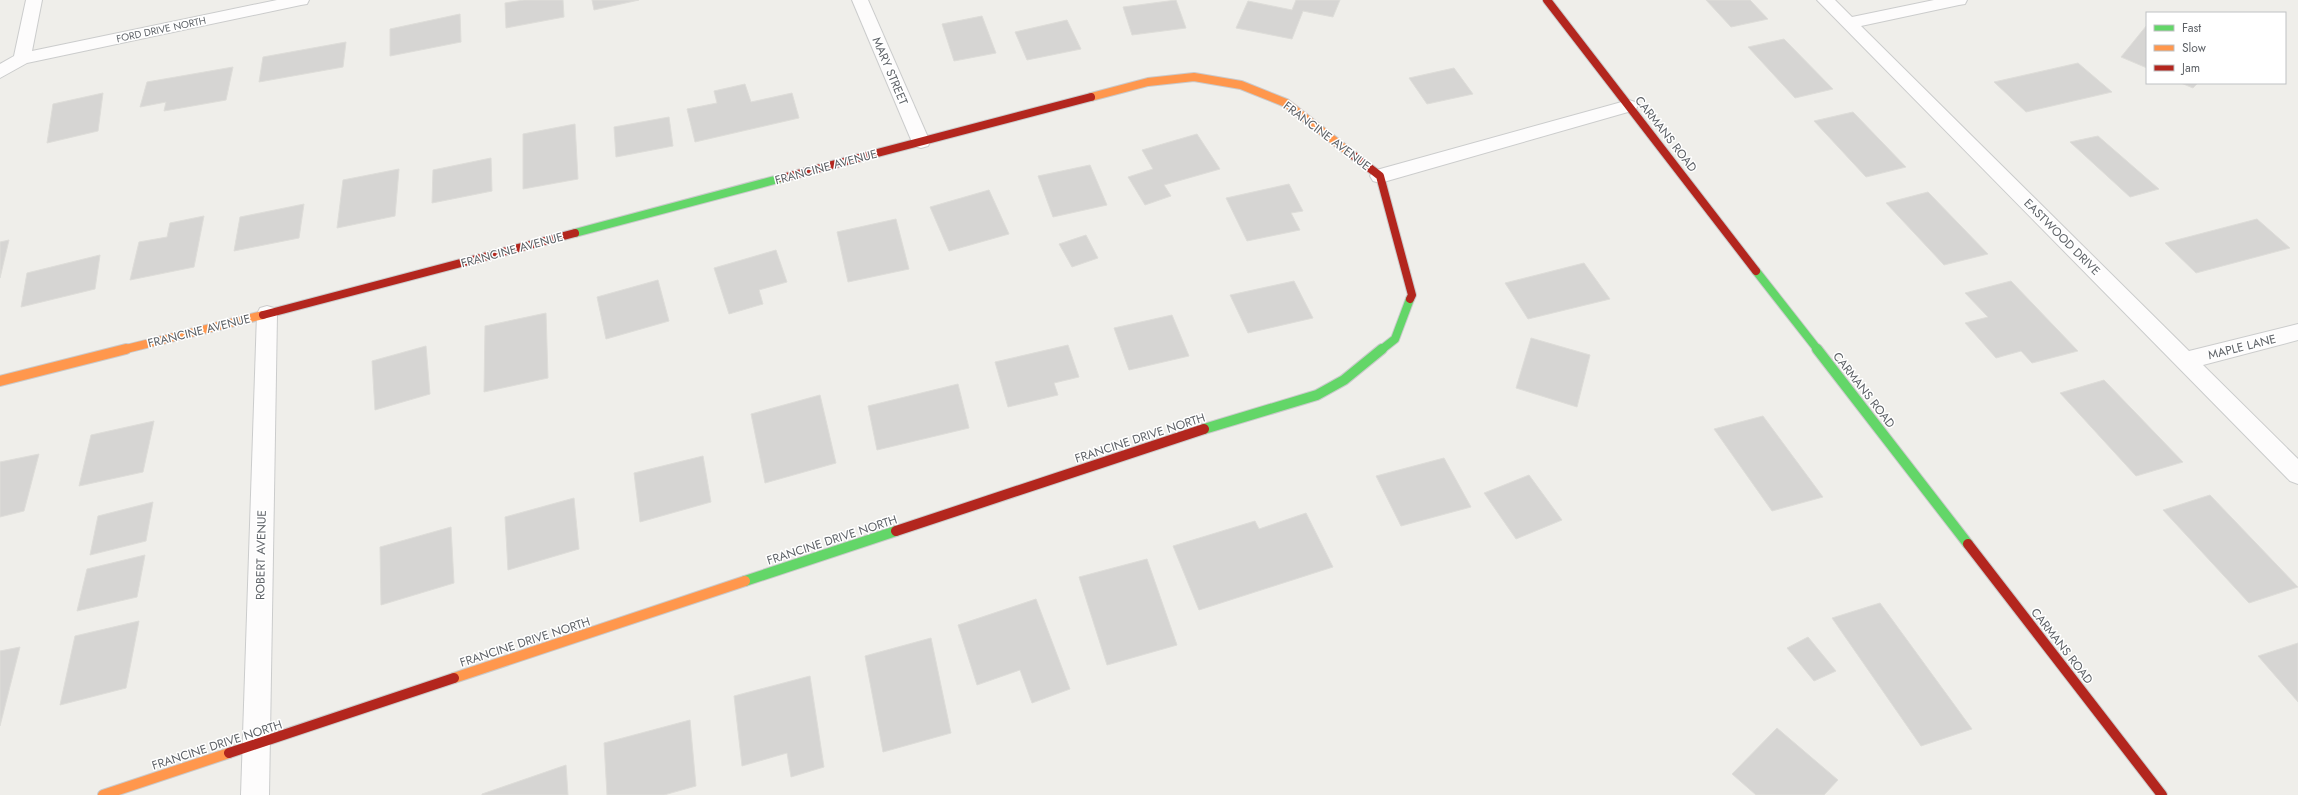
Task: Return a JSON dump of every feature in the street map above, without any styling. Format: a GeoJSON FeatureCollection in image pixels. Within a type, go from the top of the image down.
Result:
{"type":"FeatureCollection","features":[{"type":"Feature","properties":{"kind":"street"},"geometry":{"type":"LineString","coordinates":[[22,59],[34,0]]}},
{"type":"Feature","properties":{"kind":"street","name":"FORD DRIVE NORTH"},"geometry":{"type":"LineString","coordinates":[[0,72],[22,59],[301,0]]}},
{"type":"Feature","properties":{"kind":"street","name":"MARY STREET"},"geometry":{"type":"LineString","coordinates":[[860,0],[921,142]]}},
{"type":"Feature","properties":{"kind":"street","name":"CARMANS ROAD"},"geometry":{"type":"LineString","coordinates":[[1547,0],[2157,794]]}},
{"type":"Feature","properties":{"kind":"street","name":"EASTWOOD DRIVE"},"geometry":{"type":"LineString","coordinates":[[1825,0],[2298,474]]}},
{"type":"Feature","properties":{"kind":"street"},"geometry":{"type":"LineString","coordinates":[[1848,23],[1958,0]]}},
{"type":"Feature","properties":{"kind":"street","name":"FRANCINE AVENUE"},"geometry":{"type":"LineString","coordinates":[[0,381],[267,314],[1148,82],[1194,77],[1241,85],[1286,103],[1380,176],[1628,106]]}},
{"type":"Feature","properties":{"kind":"street","name":"FRANCINE DRIVE NORTH"},"geometry":{"type":"LineString","coordinates":[[103,795],[1169,440],[1317,395],[1344,380],[1395,339],[1412,295],[1380,176]]}},
{"type":"Feature","properties":{"kind":"street","name":"ROBERT AVENUE"},"geometry":{"type":"LineString","coordinates":[[255,795],[267,314]]}},
{"type":"Feature","properties":{"kind":"street","name":"MAPLE LANE"},"geometry":{"type":"LineString","coordinates":[[2185,361],[2298,332]]}},
{"type":"Feature","properties":{"kind":"building"},"geometry":{"type":"Polygon","coordinates":[[[524,0],[563,0],[564,17],[506,28],[505,3],[524,0]]]}},
{"type":"Feature","properties":{"kind":"building"},"geometry":{"type":"Polygon","coordinates":[[[592,0],[639,0],[594,10],[592,0]]]}},
{"type":"Feature","properties":{"kind":"building"},"geometry":{"type":"Polygon","coordinates":[[[1176,0],[1186,28],[1132,35],[1123,7],[1176,0]]]}},
{"type":"Feature","properties":{"kind":"building"},"geometry":{"type":"Polygon","coordinates":[[[1296,0],[1340,0],[1333,17],[1303,11],[1292,39],[1236,28],[1248,1],[1292,10],[1296,0]]]}},
{"type":"Feature","properties":{"kind":"building"},"geometry":{"type":"Polygon","coordinates":[[[1706,0],[1750,0],[1768,19],[1731,27],[1706,0]]]}},
{"type":"Feature","properties":{"kind":"building"},"geometry":{"type":"Polygon","coordinates":[[[460,14],[461,42],[390,56],[390,29],[460,14]]]}},
{"type":"Feature","properties":{"kind":"building"},"geometry":{"type":"Polygon","coordinates":[[[982,16],[996,53],[954,61],[942,24],[982,16]]]}},
{"type":"Feature","properties":{"kind":"building"},"geometry":{"type":"Polygon","coordinates":[[[1067,20],[1081,49],[1027,60],[1015,32],[1067,20]]]}},
{"type":"Feature","properties":{"kind":"building"},"geometry":{"type":"Polygon","coordinates":[[[2146,26],[2146,68],[2121,57],[2146,26]]]}},
{"type":"Feature","properties":{"kind":"building"},"geometry":{"type":"Polygon","coordinates":[[[1784,39],[1833,89],[1795,98],[1748,47],[1784,39]]]}},
{"type":"Feature","properties":{"kind":"building"},"geometry":{"type":"Polygon","coordinates":[[[346,42],[343,67],[259,82],[263,57],[346,42]]]}},
{"type":"Feature","properties":{"kind":"building"},"geometry":{"type":"Polygon","coordinates":[[[2078,63],[2112,92],[2026,112],[1994,82],[2078,63]]]}},
{"type":"Feature","properties":{"kind":"building"},"geometry":{"type":"Polygon","coordinates":[[[233,67],[226,100],[164,111],[166,102],[140,107],[147,82],[233,67]]]}},
{"type":"Feature","properties":{"kind":"building"},"geometry":{"type":"Polygon","coordinates":[[[1454,68],[1473,94],[1427,104],[1409,78],[1454,68]]]}},
{"type":"Feature","properties":{"kind":"building"},"geometry":{"type":"Polygon","coordinates":[[[745,84],[751,102],[792,93],[799,118],[695,142],[687,109],[717,103],[714,91],[745,84]]]}},
{"type":"Feature","properties":{"kind":"building"},"geometry":{"type":"Polygon","coordinates":[[[2183,84],[2197,84],[2193,88],[2183,84]]]}},
{"type":"Feature","properties":{"kind":"building"},"geometry":{"type":"Polygon","coordinates":[[[103,93],[98,131],[47,143],[53,104],[103,93]]]}},
{"type":"Feature","properties":{"kind":"building"},"geometry":{"type":"Polygon","coordinates":[[[1853,112],[1906,167],[1866,177],[1814,121],[1853,112]]]}},
{"type":"Feature","properties":{"kind":"building"},"geometry":{"type":"Polygon","coordinates":[[[669,117],[673,146],[616,157],[614,127],[669,117]]]}},
{"type":"Feature","properties":{"kind":"building"},"geometry":{"type":"Polygon","coordinates":[[[575,124],[578,179],[523,189],[523,134],[575,124]]]}},
{"type":"Feature","properties":{"kind":"building"},"geometry":{"type":"Polygon","coordinates":[[[1197,134],[1220,169],[1164,185],[1171,196],[1145,205],[1128,177],[1153,169],[1142,150],[1197,134]]]}},
{"type":"Feature","properties":{"kind":"building"},"geometry":{"type":"Polygon","coordinates":[[[2098,136],[2159,189],[2130,197],[2070,142],[2098,136]]]}},
{"type":"Feature","properties":{"kind":"building"},"geometry":{"type":"Polygon","coordinates":[[[491,158],[492,191],[432,203],[433,170],[491,158]]]}},
{"type":"Feature","properties":{"kind":"building"},"geometry":{"type":"Polygon","coordinates":[[[1090,165],[1107,205],[1053,217],[1038,176],[1090,165]]]}},
{"type":"Feature","properties":{"kind":"building"},"geometry":{"type":"Polygon","coordinates":[[[399,169],[395,216],[337,228],[343,180],[399,169]]]}},
{"type":"Feature","properties":{"kind":"building"},"geometry":{"type":"Polygon","coordinates":[[[1289,184],[1303,211],[1291,213],[1300,230],[1247,241],[1226,198],[1289,184]]]}},
{"type":"Feature","properties":{"kind":"building"},"geometry":{"type":"Polygon","coordinates":[[[989,190],[1009,234],[949,251],[930,207],[989,190]]]}},
{"type":"Feature","properties":{"kind":"building"},"geometry":{"type":"Polygon","coordinates":[[[1928,192],[1988,254],[1944,265],[1886,203],[1928,192]]]}},
{"type":"Feature","properties":{"kind":"building"},"geometry":{"type":"Polygon","coordinates":[[[304,204],[299,238],[234,251],[240,217],[304,204]]]}},
{"type":"Feature","properties":{"kind":"building"},"geometry":{"type":"Polygon","coordinates":[[[204,216],[194,267],[130,280],[139,242],[167,237],[170,223],[204,216]]]}},
{"type":"Feature","properties":{"kind":"building"},"geometry":{"type":"Polygon","coordinates":[[[896,219],[909,269],[848,282],[837,232],[896,219]]]}},
{"type":"Feature","properties":{"kind":"building"},"geometry":{"type":"Polygon","coordinates":[[[2257,219],[2290,248],[2196,273],[2165,243],[2257,219]]]}},
{"type":"Feature","properties":{"kind":"building"},"geometry":{"type":"Polygon","coordinates":[[[1086,235],[1098,258],[1072,267],[1059,244],[1086,235]]]}},
{"type":"Feature","properties":{"kind":"building"},"geometry":{"type":"Polygon","coordinates":[[[9,240],[0,278],[0,242],[9,240]]]}},
{"type":"Feature","properties":{"kind":"building"},"geometry":{"type":"Polygon","coordinates":[[[776,250],[787,282],[759,290],[763,304],[729,314],[714,268],[776,250]]]}},
{"type":"Feature","properties":{"kind":"building"},"geometry":{"type":"Polygon","coordinates":[[[100,255],[95,289],[21,307],[27,273],[100,255]]]}},
{"type":"Feature","properties":{"kind":"building"},"geometry":{"type":"Polygon","coordinates":[[[1584,263],[1610,299],[1528,319],[1505,283],[1584,263]]]}},
{"type":"Feature","properties":{"kind":"building"},"geometry":{"type":"Polygon","coordinates":[[[658,280],[669,321],[606,339],[597,297],[658,280]]]}},
{"type":"Feature","properties":{"kind":"building"},"geometry":{"type":"Polygon","coordinates":[[[1294,281],[1313,318],[1248,333],[1230,295],[1294,281]]]}},
{"type":"Feature","properties":{"kind":"building"},"geometry":{"type":"Polygon","coordinates":[[[2011,281],[2078,351],[2032,363],[2021,351],[1996,358],[1965,323],[1988,317],[1965,293],[2011,281]]]}},
{"type":"Feature","properties":{"kind":"building"},"geometry":{"type":"Polygon","coordinates":[[[546,313],[548,378],[484,392],[485,326],[546,313]]]}},
{"type":"Feature","properties":{"kind":"building"},"geometry":{"type":"Polygon","coordinates":[[[1172,315],[1189,356],[1129,370],[1114,328],[1172,315]]]}},
{"type":"Feature","properties":{"kind":"building"},"geometry":{"type":"Polygon","coordinates":[[[1531,338],[1590,355],[1577,407],[1516,388],[1531,338]]]}},
{"type":"Feature","properties":{"kind":"building"},"geometry":{"type":"Polygon","coordinates":[[[1068,345],[1079,377],[1054,383],[1058,395],[1008,407],[995,362],[1068,345]]]}},
{"type":"Feature","properties":{"kind":"building"},"geometry":{"type":"Polygon","coordinates":[[[426,346],[430,394],[375,410],[372,361],[426,346]]]}},
{"type":"Feature","properties":{"kind":"building"},"geometry":{"type":"Polygon","coordinates":[[[2104,380],[2183,462],[2136,476],[2060,393],[2104,380]]]}},
{"type":"Feature","properties":{"kind":"building"},"geometry":{"type":"Polygon","coordinates":[[[958,384],[969,428],[877,450],[868,406],[958,384]]]}},
{"type":"Feature","properties":{"kind":"building"},"geometry":{"type":"Polygon","coordinates":[[[820,395],[836,463],[765,483],[751,414],[820,395]]]}},
{"type":"Feature","properties":{"kind":"building"},"geometry":{"type":"Polygon","coordinates":[[[1763,416],[1823,497],[1772,511],[1714,429],[1763,416]]]}},
{"type":"Feature","properties":{"kind":"building"},"geometry":{"type":"Polygon","coordinates":[[[154,421],[143,472],[79,486],[91,435],[154,421]]]}},
{"type":"Feature","properties":{"kind":"building"},"geometry":{"type":"Polygon","coordinates":[[[39,454],[24,511],[0,517],[0,462],[39,454]]]}},
{"type":"Feature","properties":{"kind":"building"},"geometry":{"type":"Polygon","coordinates":[[[703,456],[711,502],[640,522],[634,473],[703,456]]]}},
{"type":"Feature","properties":{"kind":"building"},"geometry":{"type":"Polygon","coordinates":[[[1444,458],[1471,507],[1401,526],[1376,476],[1444,458]]]}},
{"type":"Feature","properties":{"kind":"building"},"geometry":{"type":"Polygon","coordinates":[[[1529,475],[1562,520],[1516,539],[1484,493],[1529,475]]]}},
{"type":"Feature","properties":{"kind":"building"},"geometry":{"type":"Polygon","coordinates":[[[2210,495],[2298,587],[2249,603],[2163,510],[2210,495]]]}},
{"type":"Feature","properties":{"kind":"building"},"geometry":{"type":"Polygon","coordinates":[[[574,498],[579,549],[508,570],[505,517],[574,498]]]}},
{"type":"Feature","properties":{"kind":"building"},"geometry":{"type":"Polygon","coordinates":[[[153,502],[146,541],[90,555],[98,516],[153,502]]]}},
{"type":"Feature","properties":{"kind":"building"},"geometry":{"type":"Polygon","coordinates":[[[1306,513],[1333,567],[1199,610],[1173,546],[1255,521],[1259,529],[1306,513]]]}},
{"type":"Feature","properties":{"kind":"building"},"geometry":{"type":"Polygon","coordinates":[[[451,527],[454,583],[381,605],[380,547],[451,527]]]}},
{"type":"Feature","properties":{"kind":"building"},"geometry":{"type":"Polygon","coordinates":[[[145,555],[137,597],[77,611],[87,569],[145,555]]]}},
{"type":"Feature","properties":{"kind":"building"},"geometry":{"type":"Polygon","coordinates":[[[1147,559],[1177,645],[1107,665],[1079,577],[1147,559]]]}},
{"type":"Feature","properties":{"kind":"building"},"geometry":{"type":"Polygon","coordinates":[[[1036,599],[1070,689],[1032,703],[1020,670],[977,685],[958,625],[1036,599]]]}},
{"type":"Feature","properties":{"kind":"building"},"geometry":{"type":"Polygon","coordinates":[[[1880,603],[1972,729],[1921,746],[1832,618],[1880,603]]]}},
{"type":"Feature","properties":{"kind":"building"},"geometry":{"type":"Polygon","coordinates":[[[139,621],[126,688],[60,705],[75,636],[139,621]]]}},
{"type":"Feature","properties":{"kind":"building"},"geometry":{"type":"Polygon","coordinates":[[[1808,637],[1836,671],[1814,681],[1787,648],[1808,637]]]}},
{"type":"Feature","properties":{"kind":"building"},"geometry":{"type":"Polygon","coordinates":[[[931,638],[951,733],[883,752],[865,656],[931,638]]]}},
{"type":"Feature","properties":{"kind":"building"},"geometry":{"type":"Polygon","coordinates":[[[2298,643],[2298,702],[2258,656],[2298,643]]]}},
{"type":"Feature","properties":{"kind":"building"},"geometry":{"type":"Polygon","coordinates":[[[20,647],[0,726],[0,651],[20,647]]]}},
{"type":"Feature","properties":{"kind":"building"},"geometry":{"type":"Polygon","coordinates":[[[810,676],[824,767],[791,777],[787,753],[742,766],[734,696],[810,676]]]}},
{"type":"Feature","properties":{"kind":"building"},"geometry":{"type":"Polygon","coordinates":[[[690,720],[696,786],[664,795],[607,795],[604,743],[690,720]]]}},
{"type":"Feature","properties":{"kind":"building"},"geometry":{"type":"Polygon","coordinates":[[[1777,728],[1838,780],[1824,795],[1756,795],[1732,774],[1777,728]]]}},
{"type":"Feature","properties":{"kind":"building"},"geometry":{"type":"Polygon","coordinates":[[[566,765],[568,795],[482,795],[482,794],[566,765]]]}},
{"type":"Feature","properties":{"kind":"traffic: fast"},"geometry":{"type":"LineString","coordinates":[[575,233],[782,178]]}},
{"type":"Feature","properties":{"kind":"traffic: fast"},"geometry":{"type":"LineString","coordinates":[[1756,271],[1968,544]]}},
{"type":"Feature","properties":{"kind":"traffic: fast"},"geometry":{"type":"LineString","coordinates":[[1204,429],[1317,395],[1344,380],[1395,339],[1410,299]]}},
{"type":"Feature","properties":{"kind":"traffic: fast"},"geometry":{"type":"LineString","coordinates":[[745,581],[896,531]]}},
{"type":"Feature","properties":{"kind":"traffic: slow"},"geometry":{"type":"LineString","coordinates":[[1091,97],[1148,82],[1194,77],[1241,85],[1286,103],[1354,156]]}},
{"type":"Feature","properties":{"kind":"traffic: slow"},"geometry":{"type":"LineString","coordinates":[[0,381],[263,315]]}},
{"type":"Feature","properties":{"kind":"traffic: slow"},"geometry":{"type":"LineString","coordinates":[[454,678],[745,581]]}},
{"type":"Feature","properties":{"kind":"traffic: slow"},"geometry":{"type":"LineString","coordinates":[[103,795],[229,753]]}},
{"type":"Feature","properties":{"kind":"traffic: jam"},"geometry":{"type":"LineString","coordinates":[[1547,0],[1756,271]]}},
{"type":"Feature","properties":{"kind":"traffic: jam"},"geometry":{"type":"LineString","coordinates":[[782,178],[1091,97]]}},
{"type":"Feature","properties":{"kind":"traffic: jam"},"geometry":{"type":"LineString","coordinates":[[1354,156],[1380,176],[1412,295],[1410,299]]}},
{"type":"Feature","properties":{"kind":"traffic: jam"},"geometry":{"type":"LineString","coordinates":[[263,315],[575,233]]}},
{"type":"Feature","properties":{"kind":"traffic: jam"},"geometry":{"type":"LineString","coordinates":[[896,531],[1204,429]]}},
{"type":"Feature","properties":{"kind":"traffic: jam"},"geometry":{"type":"LineString","coordinates":[[1968,544],[2162,795]]}},
{"type":"Feature","properties":{"kind":"traffic: jam"},"geometry":{"type":"LineString","coordinates":[[229,753],[454,678]]}}]}
